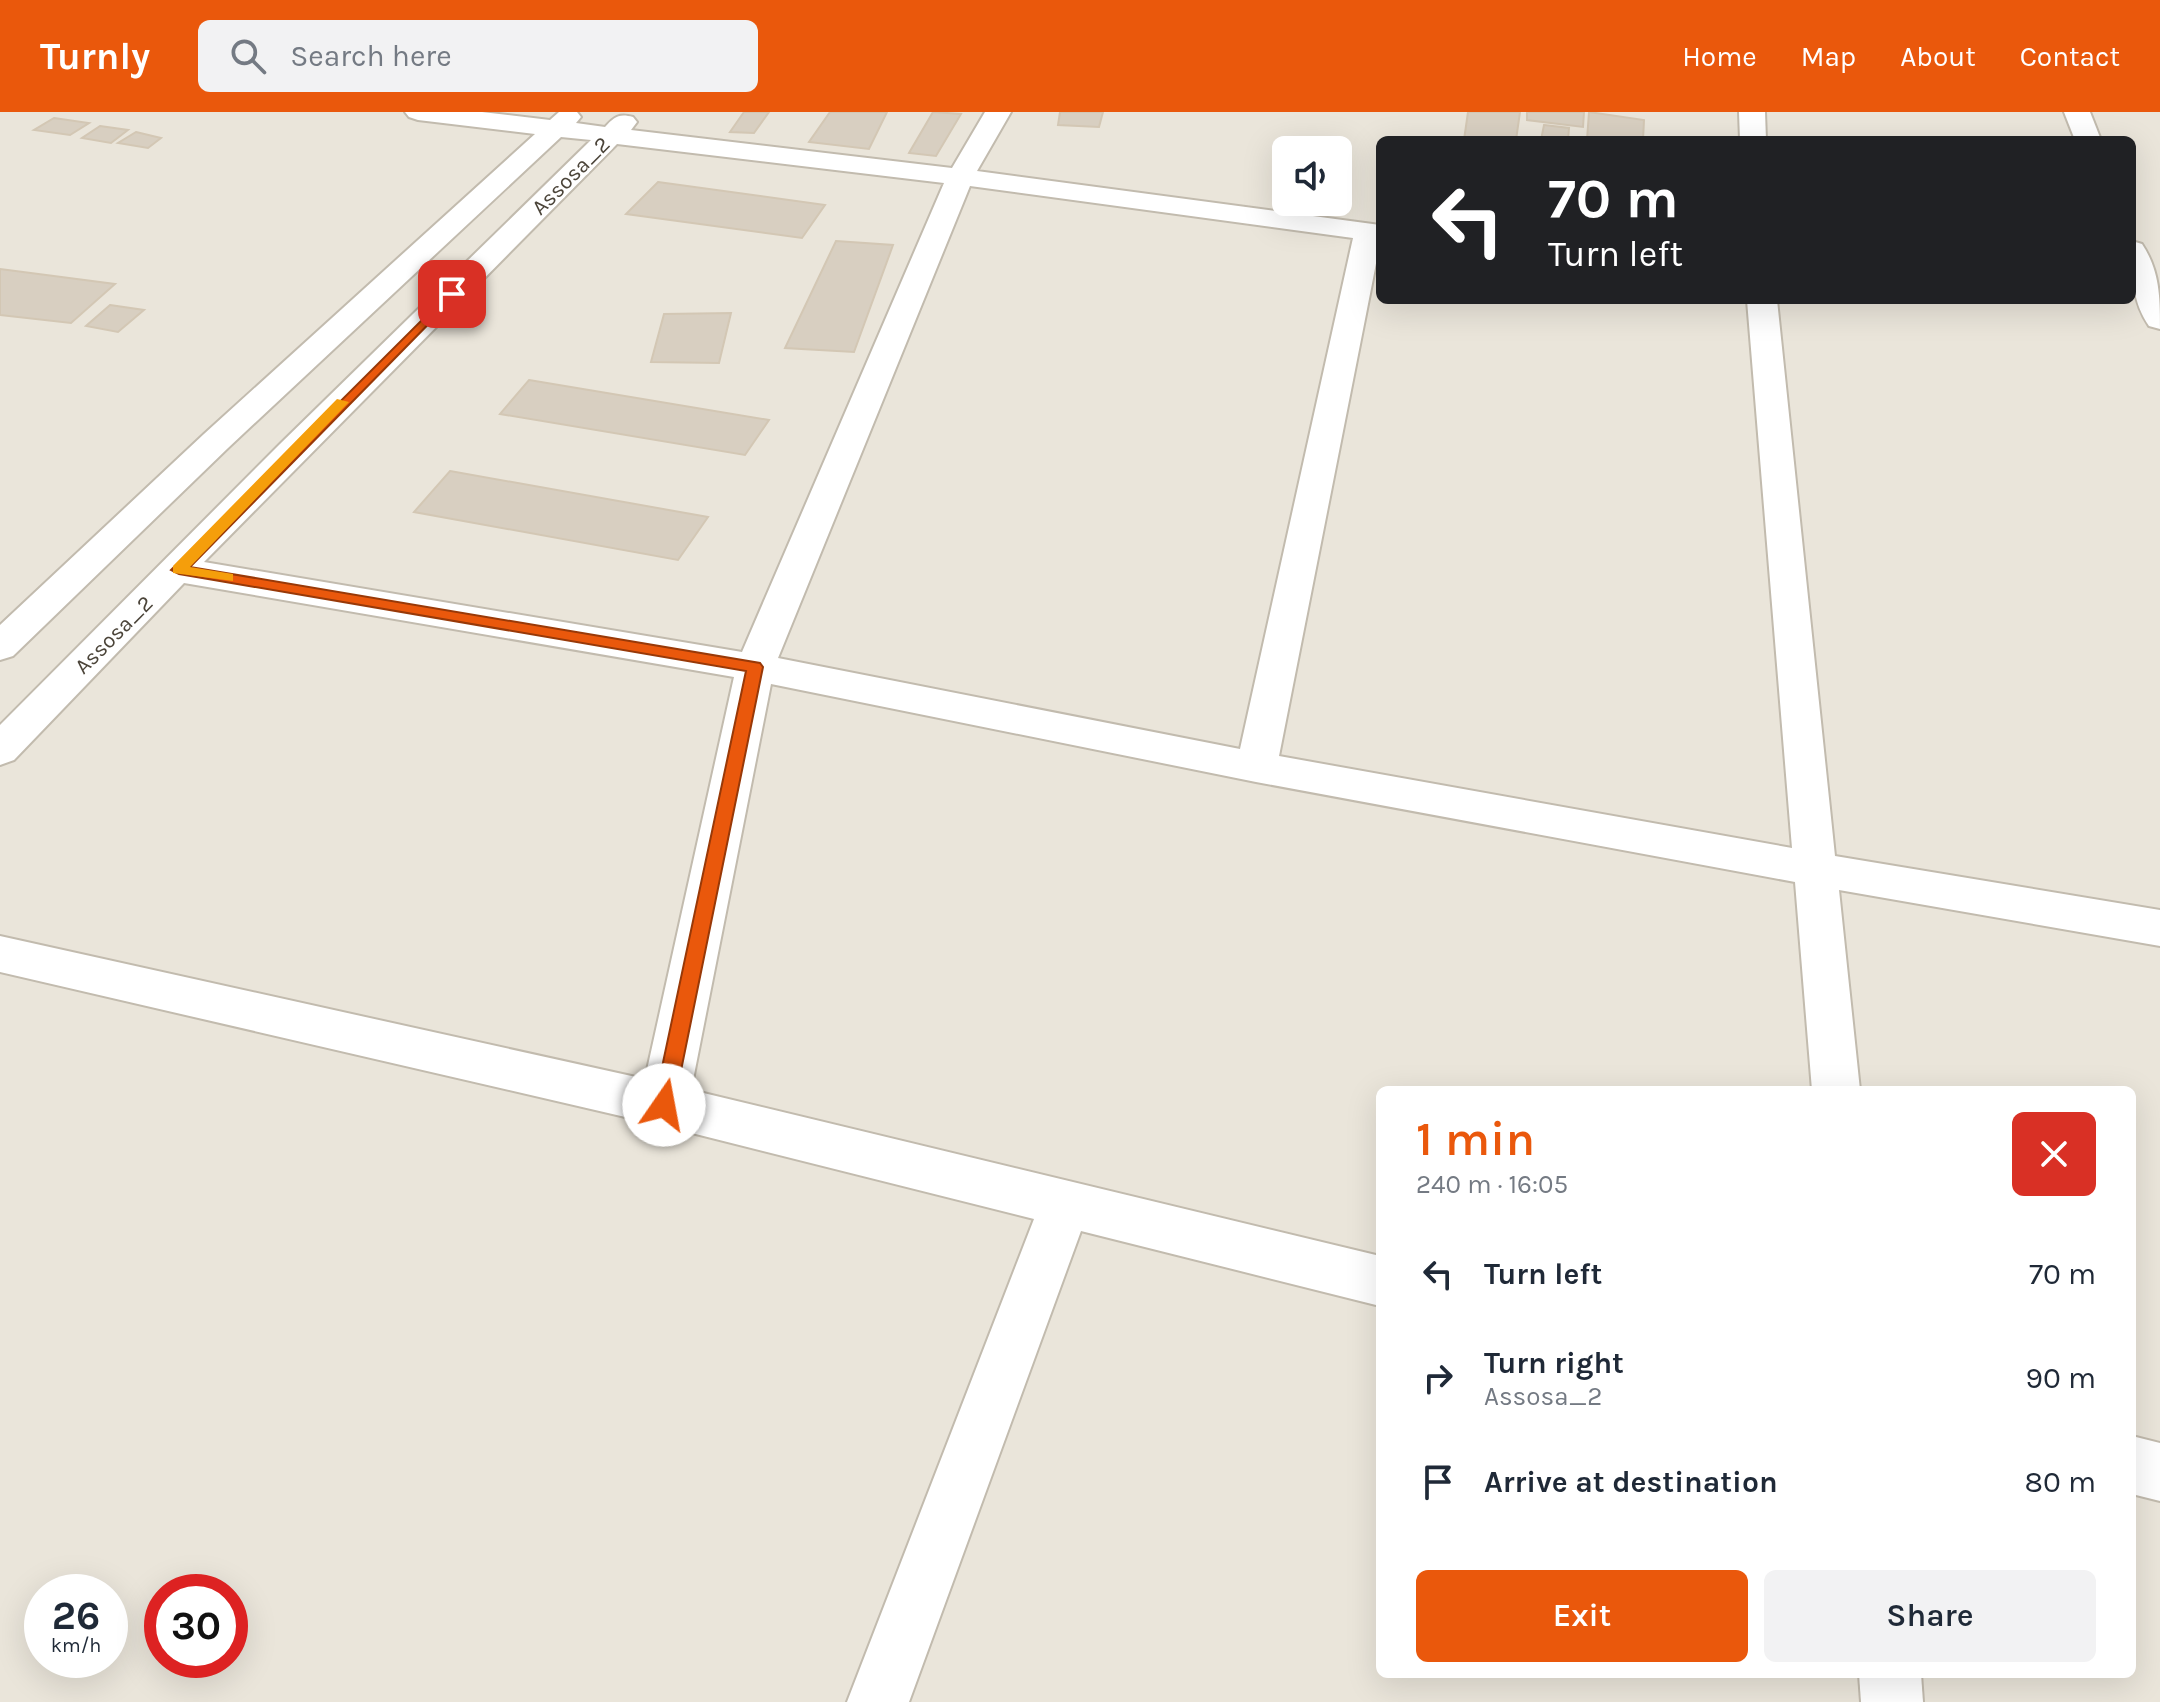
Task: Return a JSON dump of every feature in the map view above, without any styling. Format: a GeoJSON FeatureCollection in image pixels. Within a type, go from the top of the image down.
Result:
{"type":"FeatureCollection","features":[{"type":"Feature","properties":{"kind":"street"},"geometry":{"type":"LineString","coordinates":[[418,112],[564,120],[611,136],[960,177],[1374,232],[1256,767]]}},
{"type":"Feature","properties":{"kind":"street","name":"Assosa_2"},"geometry":{"type":"LineString","coordinates":[[0,750],[292,451],[634,112]]}},
{"type":"Feature","properties":{"kind":"street"},"geometry":{"type":"LineString","coordinates":[[664,1105],[755,667],[960,177],[998,112]]}},
{"type":"Feature","properties":{"kind":"street"},"geometry":{"type":"LineString","coordinates":[[1752,112],[1753,136]]}},
{"type":"Feature","properties":{"kind":"street"},"geometry":{"type":"LineString","coordinates":[[2077,112],[2086,136]]}},
{"type":"Feature","properties":{"kind":"street","name":"Assosa_2"},"geometry":{"type":"LineString","coordinates":[[0,647],[216,441],[564,120]]}},
{"type":"Feature","properties":{"kind":"street"},"geometry":{"type":"LineString","coordinates":[[2136,260],[2160,320]]}},
{"type":"Feature","properties":{"kind":"street"},"geometry":{"type":"LineString","coordinates":[[1762,304],[1836,1086]]}},
{"type":"Feature","properties":{"kind":"street"},"geometry":{"type":"LineString","coordinates":[[216,441],[292,451]]}},
{"type":"Feature","properties":{"kind":"street"},"geometry":{"type":"LineString","coordinates":[[179,570],[755,667],[1256,767],[1815,869],[2160,928]]}},
{"type":"Feature","properties":{"kind":"street"},"geometry":{"type":"LineString","coordinates":[[0,954],[664,1105],[1376,1280]]}},
{"type":"Feature","properties":{"kind":"street"},"geometry":{"type":"LineString","coordinates":[[878,1702],[1065,1204]]}},
{"type":"Feature","properties":{"kind":"street"},"geometry":{"type":"LineString","coordinates":[[2136,1466],[2160,1472]]}},
{"type":"Feature","properties":{"kind":"street"},"geometry":{"type":"LineString","coordinates":[[1890,1678],[1892,1702]]}},
{"type":"Feature","properties":{"kind":"shaded area"},"geometry":{"type":"Polygon","coordinates":[[[0,112],[2160,112],[2160,1702],[0,1702],[0,112]]]}},
{"type":"Feature","properties":{"kind":"building"},"geometry":{"type":"Polygon","coordinates":[[[744,112],[769,112],[754,133],[730,132],[744,112]]]}},
{"type":"Feature","properties":{"kind":"building"},"geometry":{"type":"Polygon","coordinates":[[[830,112],[887,112],[869,149],[809,142],[830,112]]]}},
{"type":"Feature","properties":{"kind":"building"},"geometry":{"type":"Polygon","coordinates":[[[933,112],[961,114],[936,156],[909,153],[933,112]]]}},
{"type":"Feature","properties":{"kind":"building"},"geometry":{"type":"Polygon","coordinates":[[[1060,112],[1103,112],[1099,127],[1058,125],[1060,112]]]}},
{"type":"Feature","properties":{"kind":"building"},"geometry":{"type":"Polygon","coordinates":[[[1468,112],[1520,112],[1517,136],[1465,136],[1468,112]]]}},
{"type":"Feature","properties":{"kind":"building"},"geometry":{"type":"Polygon","coordinates":[[[1527,112],[1584,112],[1583,127],[1527,120],[1527,112]]]}},
{"type":"Feature","properties":{"kind":"building"},"geometry":{"type":"Polygon","coordinates":[[[1589,112],[1644,120],[1643,136],[1587,136],[1589,112]]]}},
{"type":"Feature","properties":{"kind":"building"},"geometry":{"type":"Polygon","coordinates":[[[54,118],[89,123],[70,135],[34,130],[54,118]]]}},
{"type":"Feature","properties":{"kind":"building"},"geometry":{"type":"Polygon","coordinates":[[[1544,125],[1569,128],[1568,136],[1542,136],[1544,125]]]}},
{"type":"Feature","properties":{"kind":"building"},"geometry":{"type":"Polygon","coordinates":[[[100,126],[128,130],[111,143],[82,138],[100,126]]]}},
{"type":"Feature","properties":{"kind":"building"},"geometry":{"type":"Polygon","coordinates":[[[136,132],[161,138],[148,148],[118,143],[136,132]]]}},
{"type":"Feature","properties":{"kind":"building"},"geometry":{"type":"Polygon","coordinates":[[[658,182],[825,205],[802,238],[626,214],[658,182]]]}},
{"type":"Feature","properties":{"kind":"building"},"geometry":{"type":"Polygon","coordinates":[[[836,241],[893,245],[854,352],[785,348],[836,241]]]}},
{"type":"Feature","properties":{"kind":"building"},"geometry":{"type":"Polygon","coordinates":[[[0,269],[115,284],[71,323],[0,315],[0,269]]]}},
{"type":"Feature","properties":{"kind":"building"},"geometry":{"type":"Polygon","coordinates":[[[110,305],[144,310],[118,332],[86,326],[110,305]]]}},
{"type":"Feature","properties":{"kind":"building"},"geometry":{"type":"Polygon","coordinates":[[[731,313],[719,363],[651,362],[664,314],[731,313]]]}},
{"type":"Feature","properties":{"kind":"building"},"geometry":{"type":"Polygon","coordinates":[[[529,380],[769,420],[745,455],[500,414],[529,380]]]}},
{"type":"Feature","properties":{"kind":"building"},"geometry":{"type":"Polygon","coordinates":[[[450,471],[708,517],[678,560],[414,512],[450,471]]]}},
{"type":"Feature","properties":{"kind":"slow traffic"},"geometry":{"type":"LineString","coordinates":[[228,578],[179,570],[342,402]]}},
{"type":"Feature","properties":{"kind":"route"},"geometry":{"type":"LineString","coordinates":[[452,294],[292,451],[179,570],[755,667],[664,1105]]}}]}
